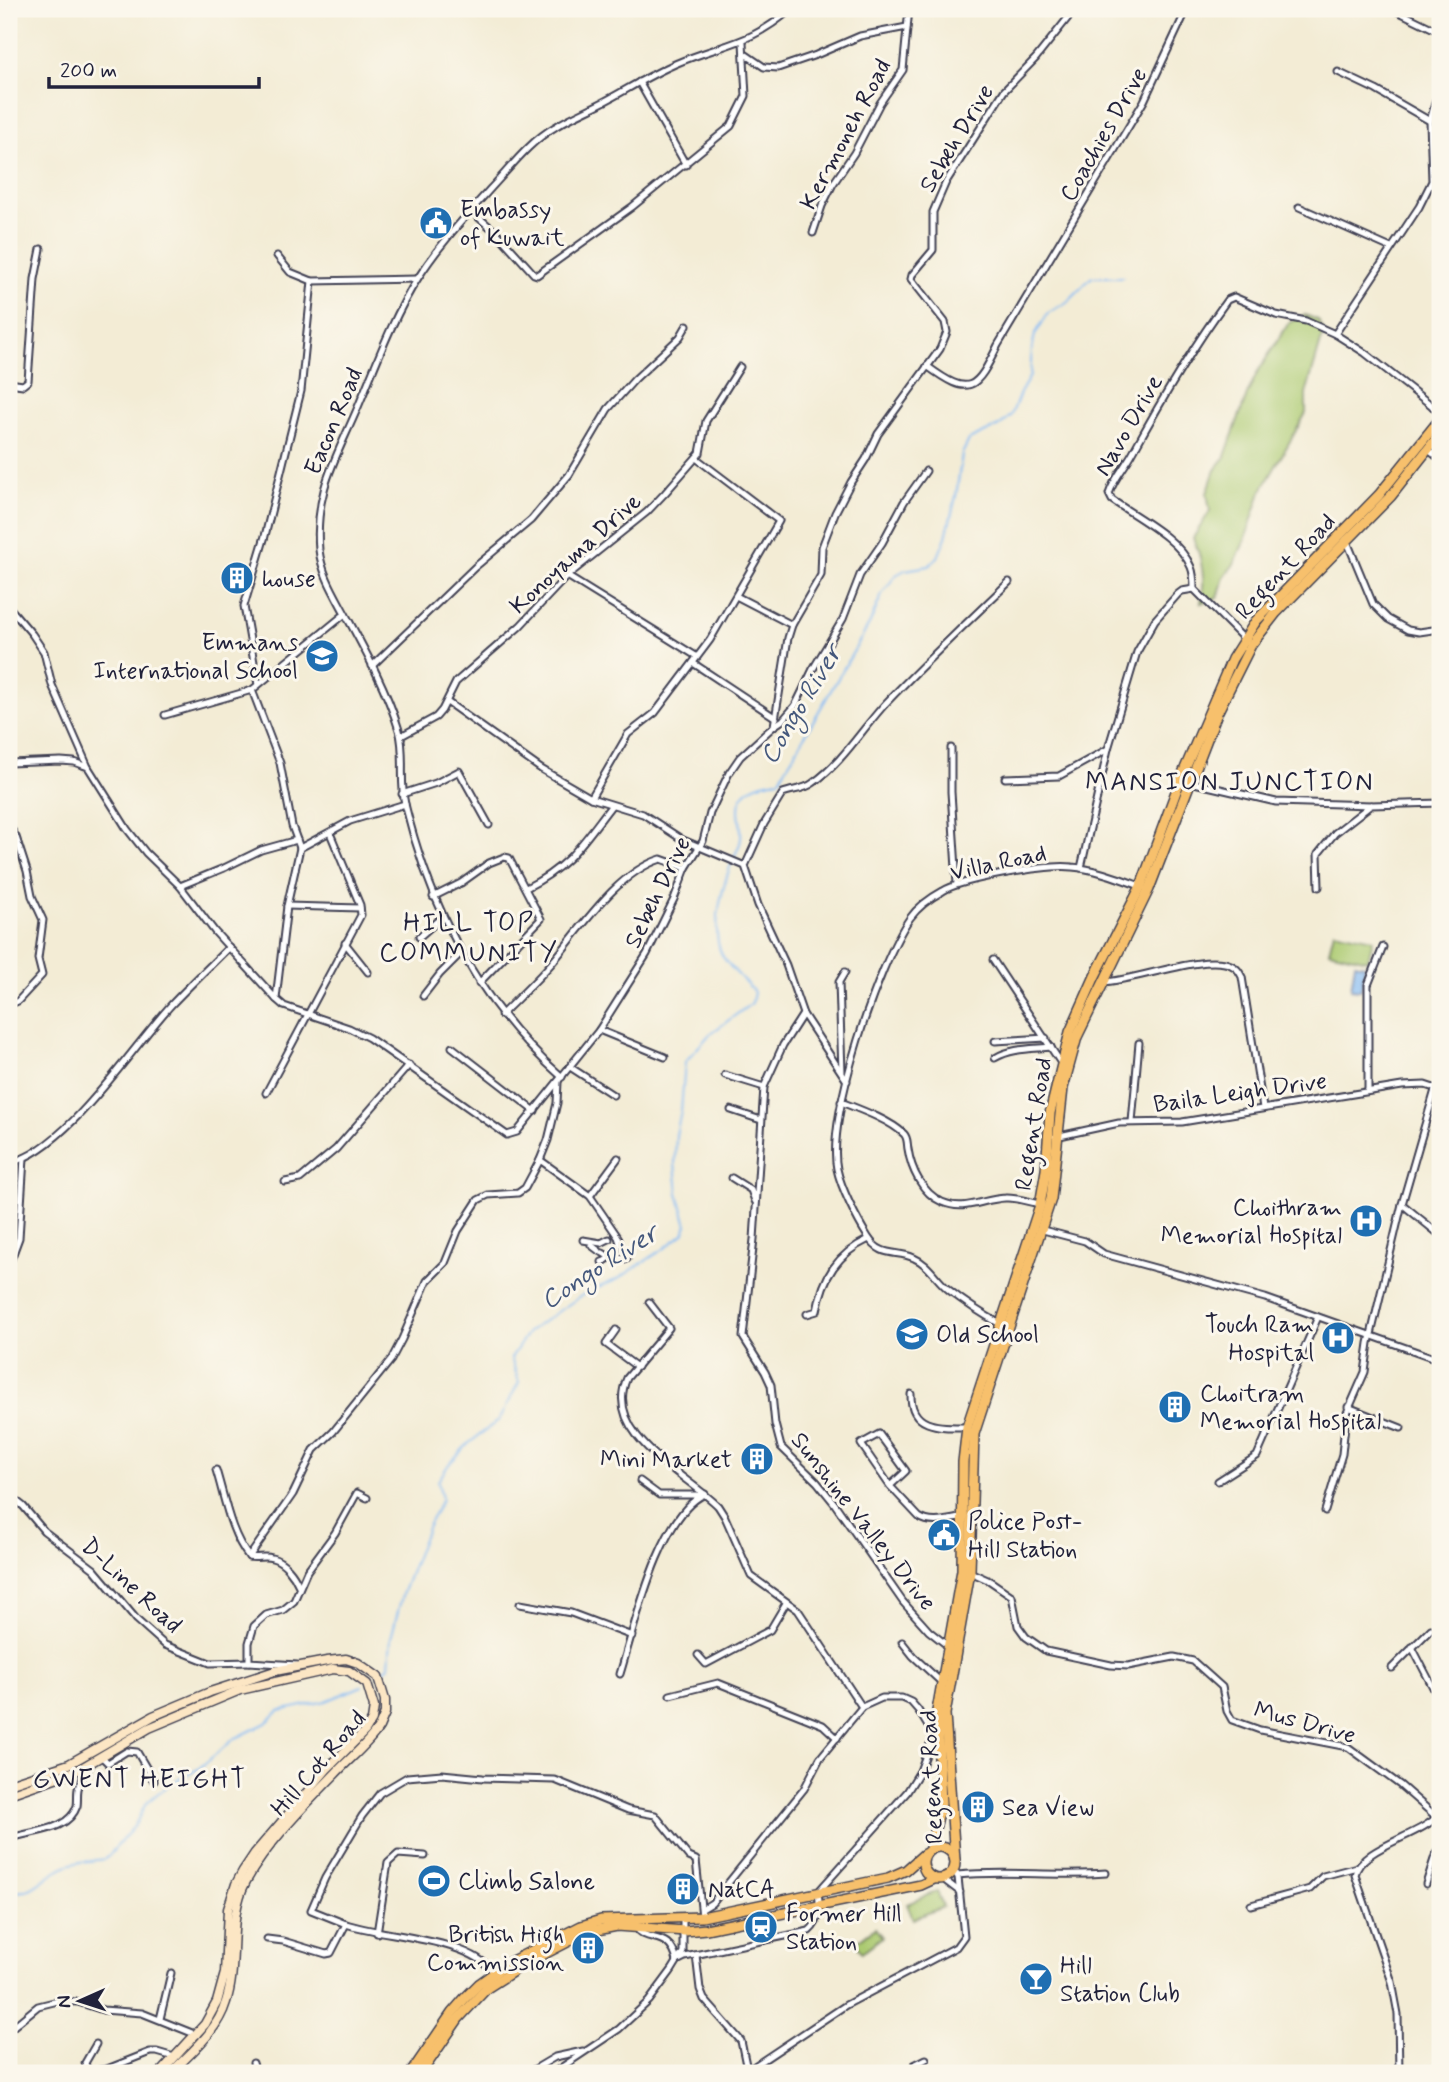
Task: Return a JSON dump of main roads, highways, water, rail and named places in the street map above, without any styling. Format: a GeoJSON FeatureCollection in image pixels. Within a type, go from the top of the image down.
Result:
{"type":"FeatureCollection","features":[{"type":"Feature","properties":{"kind":"main road","name":"Regent Road"},"geometry":{"type":"LineString","coordinates":[[955,1868],[946,1746],[946,1704],[970,1572],[963,1462],[971,1427],[1038,1229],[1044,1206],[1046,1170],[1077,1037],[1145,888],[1223,677],[1269,607],[1379,495],[1440,419]]}},
{"type":"Feature","properties":{"kind":"main road","name":"Regent Road"},"geometry":{"type":"LineString","coordinates":[[1247,642],[1391,496],[1440,434]]}},
{"type":"Feature","properties":{"kind":"main road","name":"Regent Road"},"geometry":{"type":"LineString","coordinates":[[1053,1137],[1051,1113],[1070,1032],[1095,976],[1145,888]]}},
{"type":"Feature","properties":{"kind":"main road","name":"Regent Road"},"geometry":{"type":"LineString","coordinates":[[411,2073],[452,2013],[479,1983],[581,1926],[601,1920],[684,1919],[702,1913],[897,1875],[927,1852],[937,1827],[941,1804],[935,1737],[937,1711],[940,1681],[962,1570],[967,1517]]}},
{"type":"Feature","properties":{"kind":"main road","name":"Hill Cot Road"},"geometry":{"type":"LineString","coordinates":[[9,1784],[69,1764],[153,1716],[250,1678],[303,1665],[346,1659],[367,1668],[378,1678],[386,1700],[385,1713],[374,1734],[306,1806],[244,1885],[236,1910],[232,1977],[226,2004],[204,2041],[171,2073]]}},
{"type":"Feature","properties":{"kind":"main road","name":"Hill Cot Road"},"geometry":{"type":"LineString","coordinates":[[9,1794],[69,1774],[91,1764],[149,1728],[240,1690],[333,1669],[349,1671],[367,1684],[374,1707],[372,1720],[365,1731],[327,1769],[255,1853],[236,1884],[229,1909],[222,1989],[212,2013],[197,2035],[160,2073]]}},
{"type":"Feature","properties":{"kind":"main road"},"geometry":{"type":"LineString","coordinates":[[944,1848],[949,1850],[955,1868],[939,1879],[929,1876],[923,1865],[927,1852],[944,1848]]}},
{"type":"Feature","properties":{"kind":"main road","name":"Regent Road"},"geometry":{"type":"LineString","coordinates":[[421,2073],[466,2009],[487,1988],[509,1973],[587,1932],[617,1926],[685,1931],[764,1918],[939,1879]]}},
{"type":"Feature","properties":{"kind":"water"},"geometry":{"type":"Polygon","coordinates":[[[1355,963],[1365,965],[1361,990],[1351,989],[1355,963]]]}},
{"type":"Feature","properties":{"kind":"waterway","name":"Congo River"},"geometry":{"type":"LineString","coordinates":[[733,859],[741,841],[739,810],[743,796],[758,784],[779,780],[870,623],[882,594],[896,575],[905,570],[929,566],[938,557],[956,496],[962,454],[969,440],[999,426],[1011,416],[1030,376],[1035,335],[1048,313],[1067,302],[1092,277],[1123,277]]}},
{"type":"Feature","properties":{"kind":"waterway","name":"Congo River"},"geometry":{"type":"LineString","coordinates":[[379,1676],[389,1666],[391,1638],[403,1592],[427,1528],[442,1499],[438,1481],[449,1464],[468,1444],[499,1420],[519,1382],[511,1358],[528,1332],[584,1294],[618,1279],[665,1248],[683,1234],[687,1225],[678,1193],[675,1164],[685,1062],[710,1034],[752,1003],[754,992],[725,960],[717,934],[719,909],[731,864]]}},
{"type":"Feature","properties":{"kind":"waterway","name":"Congo River"},"geometry":{"type":"LineString","coordinates":[[9,1891],[30,1889],[69,1865],[106,1859],[135,1825],[146,1803],[167,1786],[198,1769],[234,1739],[266,1723],[279,1711],[326,1701],[362,1686]]}},
{"type":"Feature","properties":{"kind":"place","name":"Embassy of Kuwait"},"geometry":{"type":"Point","coordinates":[436,223]}},
{"type":"Feature","properties":{"kind":"place","name":"house"},"geometry":{"type":"Point","coordinates":[237,578]}},
{"type":"Feature","properties":{"kind":"place","name":"Emmans International School"},"geometry":{"type":"Point","coordinates":[322,656]}},
{"type":"Feature","properties":{"kind":"place","name":"Choithram Memorial Hospital"},"geometry":{"type":"Point","coordinates":[1366,1221]}},
{"type":"Feature","properties":{"kind":"place","name":"Old School"},"geometry":{"type":"Point","coordinates":[912,1334]}},
{"type":"Feature","properties":{"kind":"place","name":"Touch Ram Hospital"},"geometry":{"type":"Point","coordinates":[1338,1338]}},
{"type":"Feature","properties":{"kind":"place","name":"Choitram Memorial Hospital"},"geometry":{"type":"Point","coordinates":[1175,1407]}},
{"type":"Feature","properties":{"kind":"place","name":"Mini Market"},"geometry":{"type":"Point","coordinates":[757,1459]}},
{"type":"Feature","properties":{"kind":"place","name":"Police Post- Hill Station"},"geometry":{"type":"Point","coordinates":[944,1535]}},
{"type":"Feature","properties":{"kind":"place","name":"Sea View"},"geometry":{"type":"Point","coordinates":[978,1807]}},
{"type":"Feature","properties":{"kind":"place","name":"Climb Salone"},"geometry":{"type":"Point","coordinates":[434,1881]}},
{"type":"Feature","properties":{"kind":"place","name":"NatCA"},"geometry":{"type":"Point","coordinates":[683,1889]}},
{"type":"Feature","properties":{"kind":"place","name":"Former Hill Station"},"geometry":{"type":"Point","coordinates":[761,1927]}},
{"type":"Feature","properties":{"kind":"place","name":"British High Commission"},"geometry":{"type":"Point","coordinates":[588,1948]}},
{"type":"Feature","properties":{"kind":"place","name":"Hill Station Club"},"geometry":{"type":"Point","coordinates":[1036,1979]}},
{"type":"Feature","properties":{"kind":"district","name":"MANSION JUNCTION"},"geometry":{"type":"Point","coordinates":[1230,781]}},
{"type":"Feature","properties":{"kind":"district","name":"HILL TOP COMMUNITY"},"geometry":{"type":"Point","coordinates":[469,937]}},
{"type":"Feature","properties":{"kind":"district","name":"GWENT HEIGHT"},"geometry":{"type":"Point","coordinates":[140,1778]}}]}
